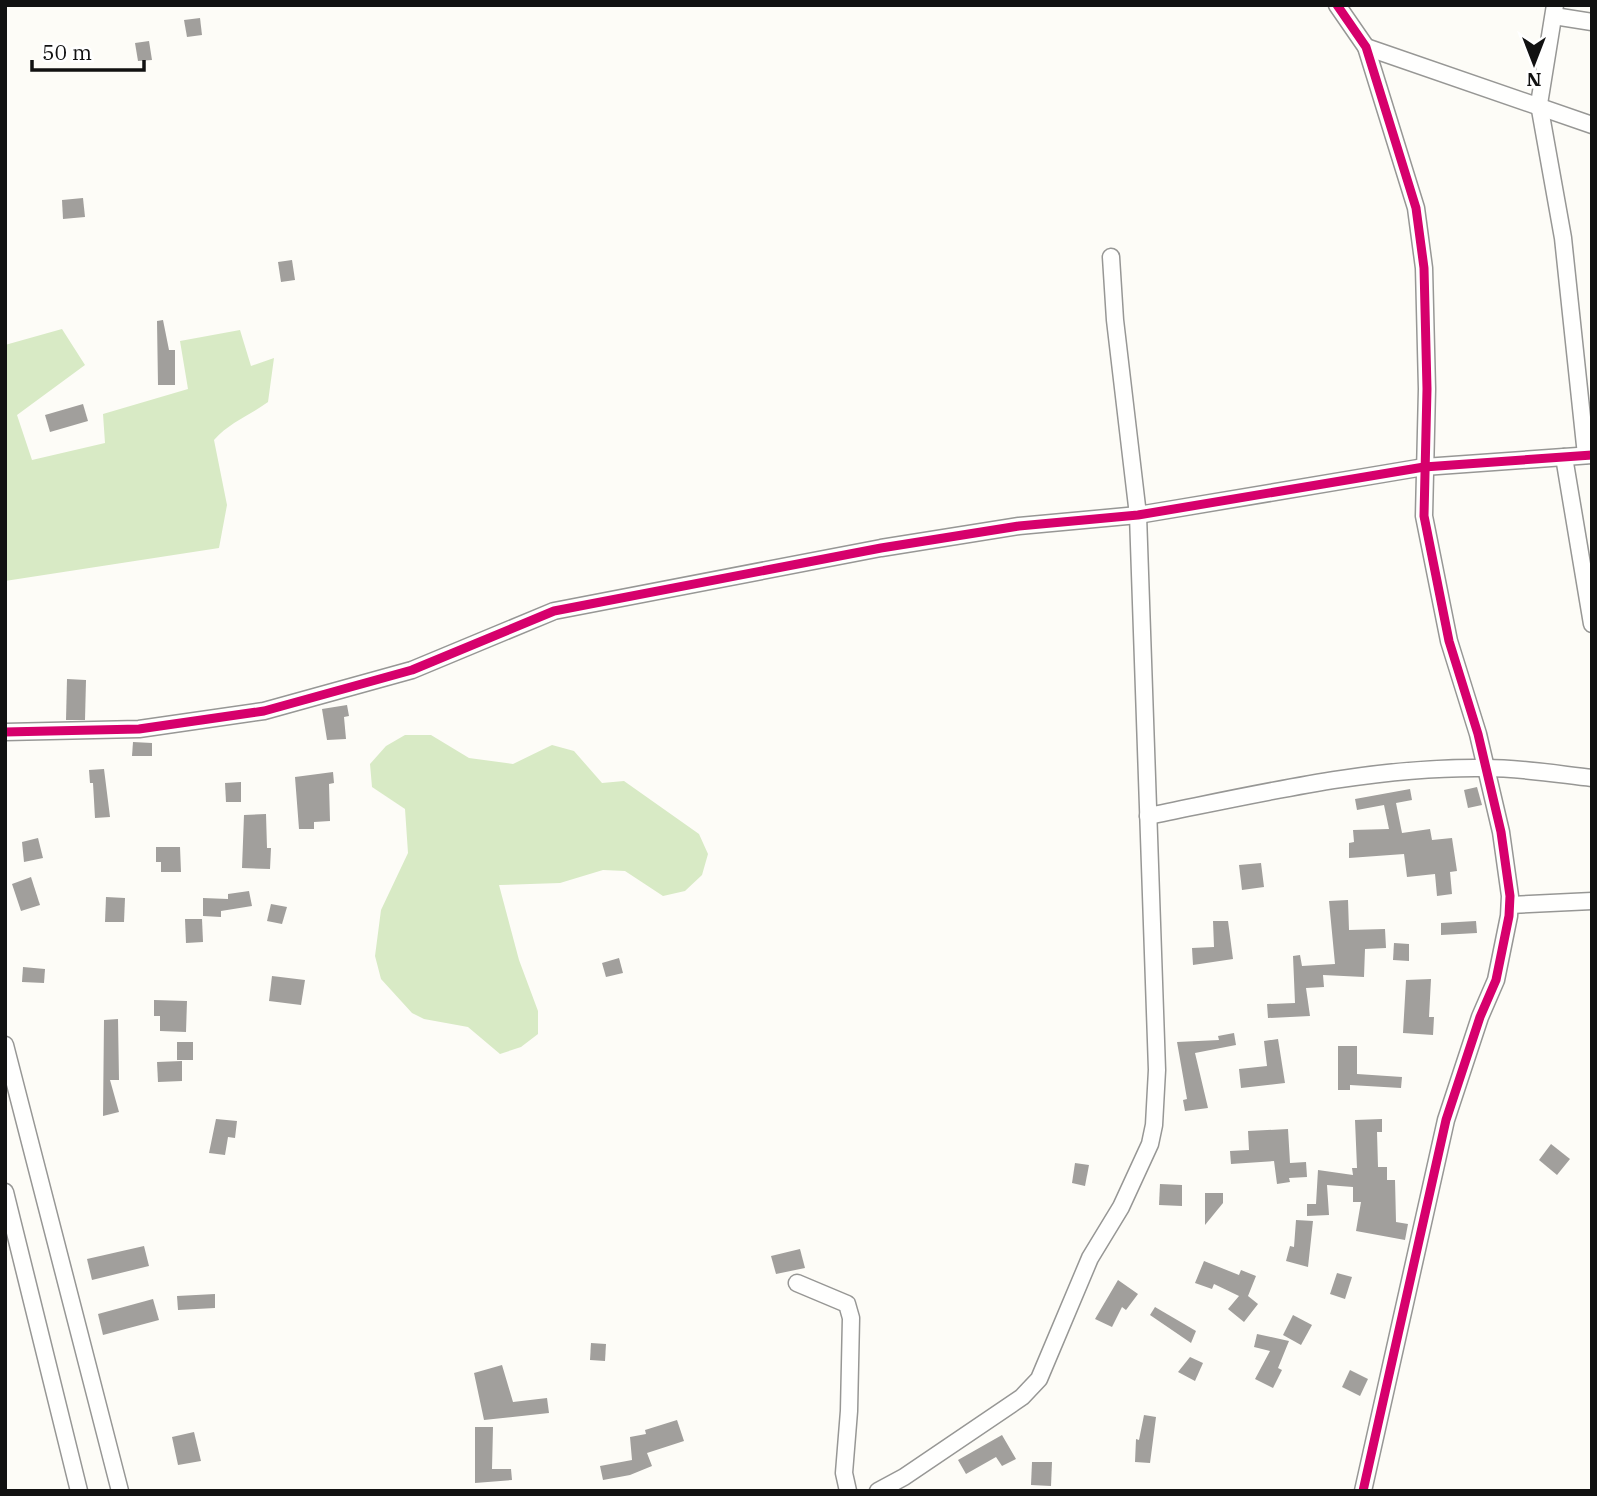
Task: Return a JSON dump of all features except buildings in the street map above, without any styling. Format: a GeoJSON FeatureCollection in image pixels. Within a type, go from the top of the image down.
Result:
{"type":"FeatureCollection","features":[{"type":"Feature","properties":{"kind":"street"},"geometry":{"type":"LineString","coordinates":[[1337,5],[1366,47],[1416,208],[1424,268],[1427,389],[1424,516],[1449,641],[1502,832],[1510,905],[1496,980],[1480,1017],[1446,1120],[1363,1491]]}},
{"type":"Feature","properties":{"kind":"street"},"geometry":{"type":"LineString","coordinates":[[5,732],[139,729],[264,711],[412,670],[554,611],[604,599],[705,584],[792,565],[978,533],[1138,515],[1424,467],[1589,455],[1563,238],[1539,104],[1555,11],[1592,22]]}},
{"type":"Feature","properties":{"kind":"street"},"geometry":{"type":"LineString","coordinates":[[1366,47],[1539,104],[1592,125]]}},
{"type":"Feature","properties":{"kind":"street"},"geometry":{"type":"LineString","coordinates":[[878,1491],[904,1477],[1022,1397],[1039,1379],[1090,1258],[1121,1208],[1150,1144],[1154,1125],[1157,1070],[1138,515],[1115,320],[1111,257]]}},
{"type":"Feature","properties":{"kind":"street"},"geometry":{"type":"LineString","coordinates":[[1564,457],[1592,624]]}},
{"type":"Feature","properties":{"kind":"street"},"geometry":{"type":"LineString","coordinates":[[1148,816],[1351,780],[1486,768],[1592,778]]}},
{"type":"Feature","properties":{"kind":"street"},"geometry":{"type":"LineString","coordinates":[[1510,905],[1592,901]]}},
{"type":"Feature","properties":{"kind":"street"},"geometry":{"type":"LineString","coordinates":[[5,1045],[120,1491]]}},
{"type":"Feature","properties":{"kind":"street"},"geometry":{"type":"LineString","coordinates":[[5,1192],[79,1491]]}},
{"type":"Feature","properties":{"kind":"street"},"geometry":{"type":"LineString","coordinates":[[797,1283],[847,1304],[851,1318],[849,1411],[844,1473],[848,1491]]}},
{"type":"Feature","properties":{"kind":"green space"},"geometry":{"type":"Polygon","coordinates":[[[62,329],[85,365],[17,415],[32,460],[105,443],[103,414],[188,389],[180,341],[240,330],[251,366],[274,358],[268,402],[233,424],[214,440],[227,505],[219,548],[5,581],[5,345],[62,329]]]}},
{"type":"Feature","properties":{"kind":"green space"},"geometry":{"type":"Polygon","coordinates":[[[405,735],[431,735],[469,758],[513,764],[552,745],[574,751],[602,783],[624,781],[699,834],[708,854],[702,875],[685,891],[663,896],[625,871],[603,870],[560,883],[499,885],[519,960],[538,1011],[538,1034],[521,1047],[500,1054],[468,1027],[424,1019],[412,1013],[381,979],[375,956],[381,910],[408,853],[405,809],[372,787],[370,764],[386,746],[405,735]]]}},
{"type":"Feature","properties":{"kind":"cycle path"},"geometry":{"type":"LineString","coordinates":[[1337,5],[1366,47],[1416,208],[1424,268],[1427,389],[1424,516],[1449,641],[1478,734],[1501,832],[1510,896],[1509,916],[1496,980],[1480,1017],[1446,1120],[1363,1491]]}},
{"type":"Feature","properties":{"kind":"cycle path"},"geometry":{"type":"LineString","coordinates":[[5,732],[139,729],[264,711],[412,670],[554,611],[881,548],[1019,526],[1138,515],[1424,467],[1592,455]]}}]}
